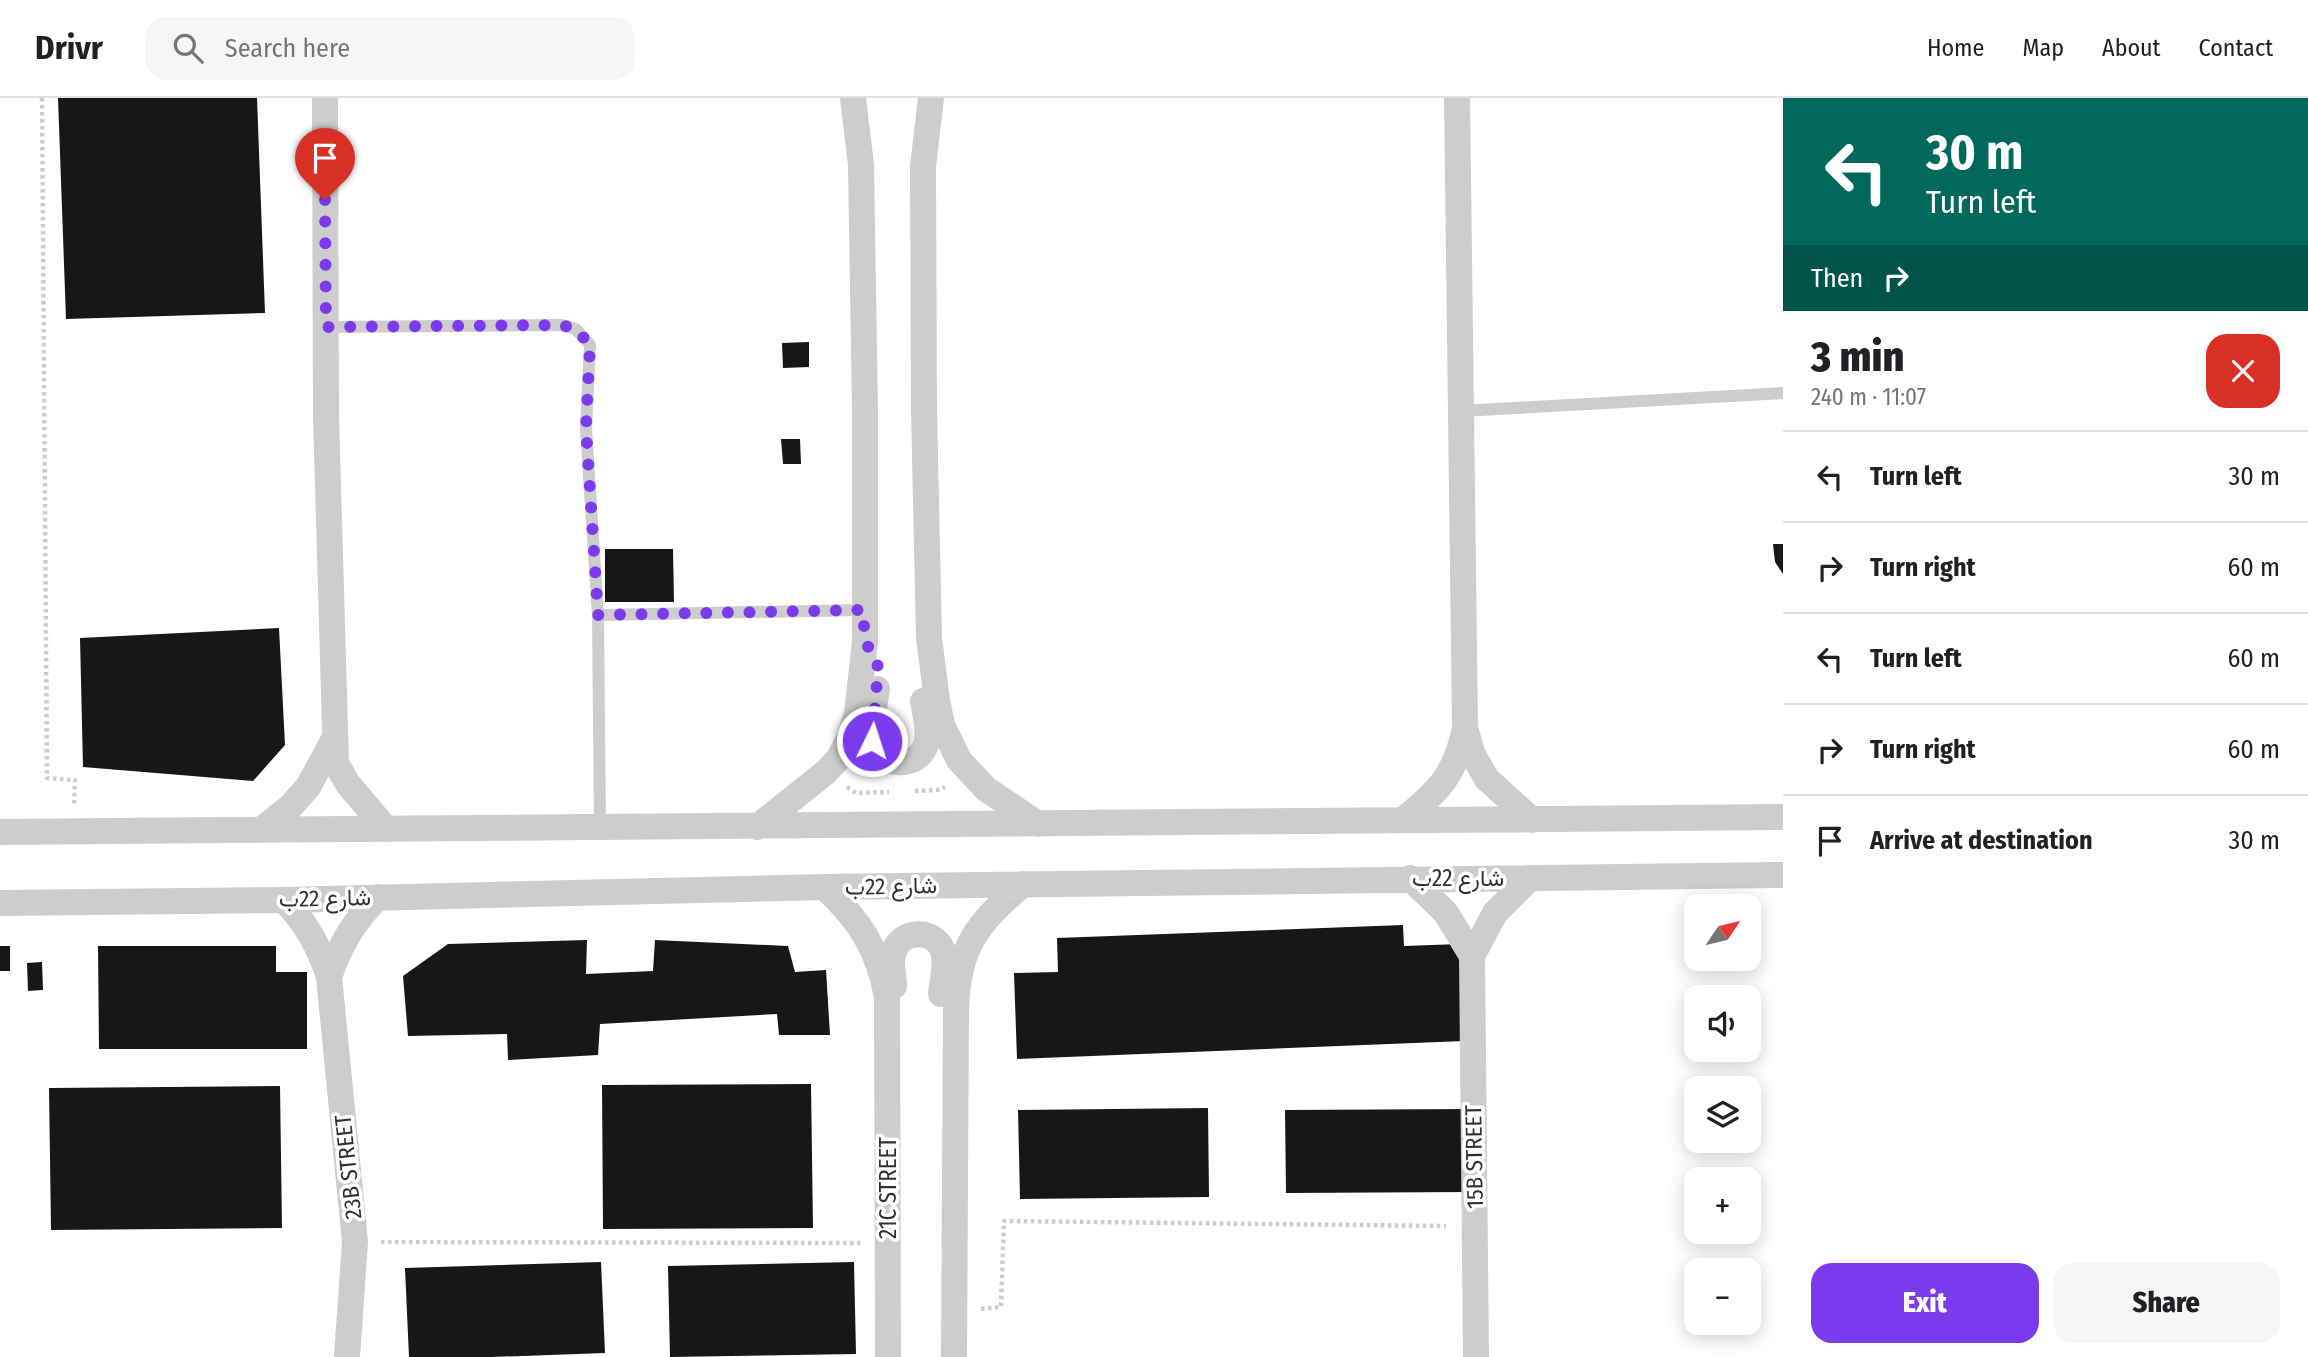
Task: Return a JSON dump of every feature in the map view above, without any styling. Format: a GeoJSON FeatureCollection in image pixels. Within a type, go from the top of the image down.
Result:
{"type":"FeatureCollection","features":[{"type":"Feature","properties":{"kind":"street"},"geometry":{"type":"LineString","coordinates":[[325,98],[326,416],[336,763],[348,784],[386,829]]}},
{"type":"Feature","properties":{"kind":"street"},"geometry":{"type":"LineString","coordinates":[[757,827],[808,788],[839,758],[849,739],[857,713],[865,642],[864,412],[861,165],[853,98]]}},
{"type":"Feature","properties":{"kind":"street"},"geometry":{"type":"LineString","coordinates":[[861,165],[868,129],[866,98]]}},
{"type":"Feature","properties":{"kind":"street"},"geometry":{"type":"LineString","coordinates":[[914,98],[911,144],[923,166]]}},
{"type":"Feature","properties":{"kind":"street"},"geometry":{"type":"LineString","coordinates":[[931,98],[923,166],[924,410],[929,638],[937,700],[942,725],[958,760],[986,789],[1038,824]]}},
{"type":"Feature","properties":{"kind":"street"},"geometry":{"type":"LineString","coordinates":[[1403,820],[1432,796],[1449,776],[1460,753],[1465,728],[1457,98]]}},
{"type":"Feature","properties":{"kind":"street"},"geometry":{"type":"LineString","coordinates":[[865,642],[877,660],[878,670],[872,741],[884,759],[906,763],[923,750],[927,740],[920,660],[929,638]]}},
{"type":"Feature","properties":{"kind":"street"},"geometry":{"type":"LineString","coordinates":[[1465,728],[1473,755],[1487,779],[1532,820]]}},
{"type":"Feature","properties":{"kind":"street"},"geometry":{"type":"LineString","coordinates":[[261,830],[291,806],[308,787],[335,737]]}},
{"type":"Feature","properties":{"kind":"street"},"geometry":{"type":"LineString","coordinates":[[0,832],[1783,817]]}},
{"type":"Feature","properties":{"kind":"street","name":"شارع 22ب"},"geometry":{"type":"LineString","coordinates":[[0,903],[284,900],[824,887],[1783,875]]}},
{"type":"Feature","properties":{"kind":"street"},"geometry":{"type":"LineString","coordinates":[[1410,878],[1446,913],[1472,956]]}},
{"type":"Feature","properties":{"kind":"street","name":"15B STREET"},"geometry":{"type":"LineString","coordinates":[[1476,1357],[1472,956],[1495,913],[1530,878]]}},
{"type":"Feature","properties":{"kind":"street","name":"21C STREET"},"geometry":{"type":"LineString","coordinates":[[954,1357],[956,991],[963,957],[970,941],[984,920],[1023,884]]}},
{"type":"Feature","properties":{"kind":"street","name":"21C STREET"},"geometry":{"type":"LineString","coordinates":[[824,887],[867,935],[883,976],[888,1019],[888,1357]]}},
{"type":"Feature","properties":{"kind":"street","name":"23B STREET"},"geometry":{"type":"LineString","coordinates":[[328,977],[347,933],[378,897]]}},
{"type":"Feature","properties":{"kind":"street","name":"23B STREET"},"geometry":{"type":"LineString","coordinates":[[284,900],[312,934],[328,977],[355,1242],[347,1357]]}},
{"type":"Feature","properties":{"kind":"street","name":"21C STREET"},"geometry":{"type":"LineString","coordinates":[[888,1019],[895,995],[892,961],[898,942],[915,933],[933,938],[944,953],[942,1017],[949,1046],[956,1059]]}},
{"type":"Feature","properties":{"kind":"lane"},"geometry":{"type":"LineString","coordinates":[[326,327],[561,325],[576,329],[590,345],[586,428],[598,615],[600,828]]}},
{"type":"Feature","properties":{"kind":"lane"},"geometry":{"type":"LineString","coordinates":[[1461,411],[1783,393]]}},
{"type":"Feature","properties":{"kind":"lane"},"geometry":{"type":"LineString","coordinates":[[598,615],[863,610]]}},
{"type":"Feature","properties":{"kind":"path"},"geometry":{"type":"LineString","coordinates":[[42,98],[47,778],[75,780],[74,804],[64,806]]}},
{"type":"Feature","properties":{"kind":"path"},"geometry":{"type":"LineString","coordinates":[[955,1312],[1001,1307],[1004,1221],[1475,1227]]}},
{"type":"Feature","properties":{"kind":"path"},"geometry":{"type":"LineString","coordinates":[[355,1242],[863,1243]]}},
{"type":"Feature","properties":{"kind":"building"},"geometry":{"type":"Polygon","coordinates":[[[58,98],[257,98],[265,313],[66,319],[58,98]]]}},
{"type":"Feature","properties":{"kind":"building"},"geometry":{"type":"Polygon","coordinates":[[[809,342],[809,367],[783,368],[782,343],[809,342]]]}},
{"type":"Feature","properties":{"kind":"building"},"geometry":{"type":"Polygon","coordinates":[[[781,439],[800,439],[801,464],[783,464],[781,439]]]}},
{"type":"Feature","properties":{"kind":"building"},"geometry":{"type":"Polygon","coordinates":[[[1773,544],[1783,544],[1783,574],[1775,562],[1773,544]]]}},
{"type":"Feature","properties":{"kind":"building"},"geometry":{"type":"Polygon","coordinates":[[[605,549],[673,549],[674,602],[605,602],[605,549]]]}},
{"type":"Feature","properties":{"kind":"building"},"geometry":{"type":"Polygon","coordinates":[[[279,628],[285,745],[253,781],[83,767],[80,638],[279,628]]]}},
{"type":"Feature","properties":{"kind":"building"},"geometry":{"type":"Polygon","coordinates":[[[1403,925],[1404,946],[1460,944],[1464,1041],[1017,1059],[1014,973],[1058,972],[1057,938],[1403,925]]]}},
{"type":"Feature","properties":{"kind":"building"},"geometry":{"type":"Polygon","coordinates":[[[587,940],[586,974],[653,971],[655,940],[788,946],[795,972],[826,970],[830,1035],[779,1035],[777,1014],[600,1024],[598,1055],[508,1060],[507,1034],[408,1036],[403,976],[448,944],[587,940]]]}},
{"type":"Feature","properties":{"kind":"building"},"geometry":{"type":"Polygon","coordinates":[[[0,946],[10,946],[10,971],[0,971],[0,946]]]}},
{"type":"Feature","properties":{"kind":"building"},"geometry":{"type":"Polygon","coordinates":[[[98,946],[276,946],[276,972],[307,972],[307,1049],[99,1049],[98,946]]]}},
{"type":"Feature","properties":{"kind":"building"},"geometry":{"type":"Polygon","coordinates":[[[42,962],[43,990],[28,991],[27,963],[42,962]]]}},
{"type":"Feature","properties":{"kind":"building"},"geometry":{"type":"Polygon","coordinates":[[[811,1084],[813,1228],[603,1229],[602,1085],[811,1084]]]}},
{"type":"Feature","properties":{"kind":"building"},"geometry":{"type":"Polygon","coordinates":[[[280,1086],[282,1228],[51,1230],[49,1088],[280,1086]]]}},
{"type":"Feature","properties":{"kind":"building"},"geometry":{"type":"Polygon","coordinates":[[[1208,1108],[1209,1197],[1020,1199],[1018,1110],[1208,1108]]]}},
{"type":"Feature","properties":{"kind":"building"},"geometry":{"type":"Polygon","coordinates":[[[1469,1109],[1470,1192],[1286,1193],[1285,1110],[1469,1109]]]}},
{"type":"Feature","properties":{"kind":"building"},"geometry":{"type":"Polygon","coordinates":[[[601,1262],[605,1353],[409,1357],[405,1268],[601,1262]]]}},
{"type":"Feature","properties":{"kind":"building"},"geometry":{"type":"Polygon","coordinates":[[[854,1262],[856,1354],[670,1357],[668,1266],[854,1262]]]}},
{"type":"Feature","properties":{"kind":"route"},"geometry":{"type":"LineString","coordinates":[[325,200],[326,327],[561,325],[576,329],[590,345],[586,428],[598,615],[863,610],[865,642],[877,660],[878,670],[872,741]]}}]}
